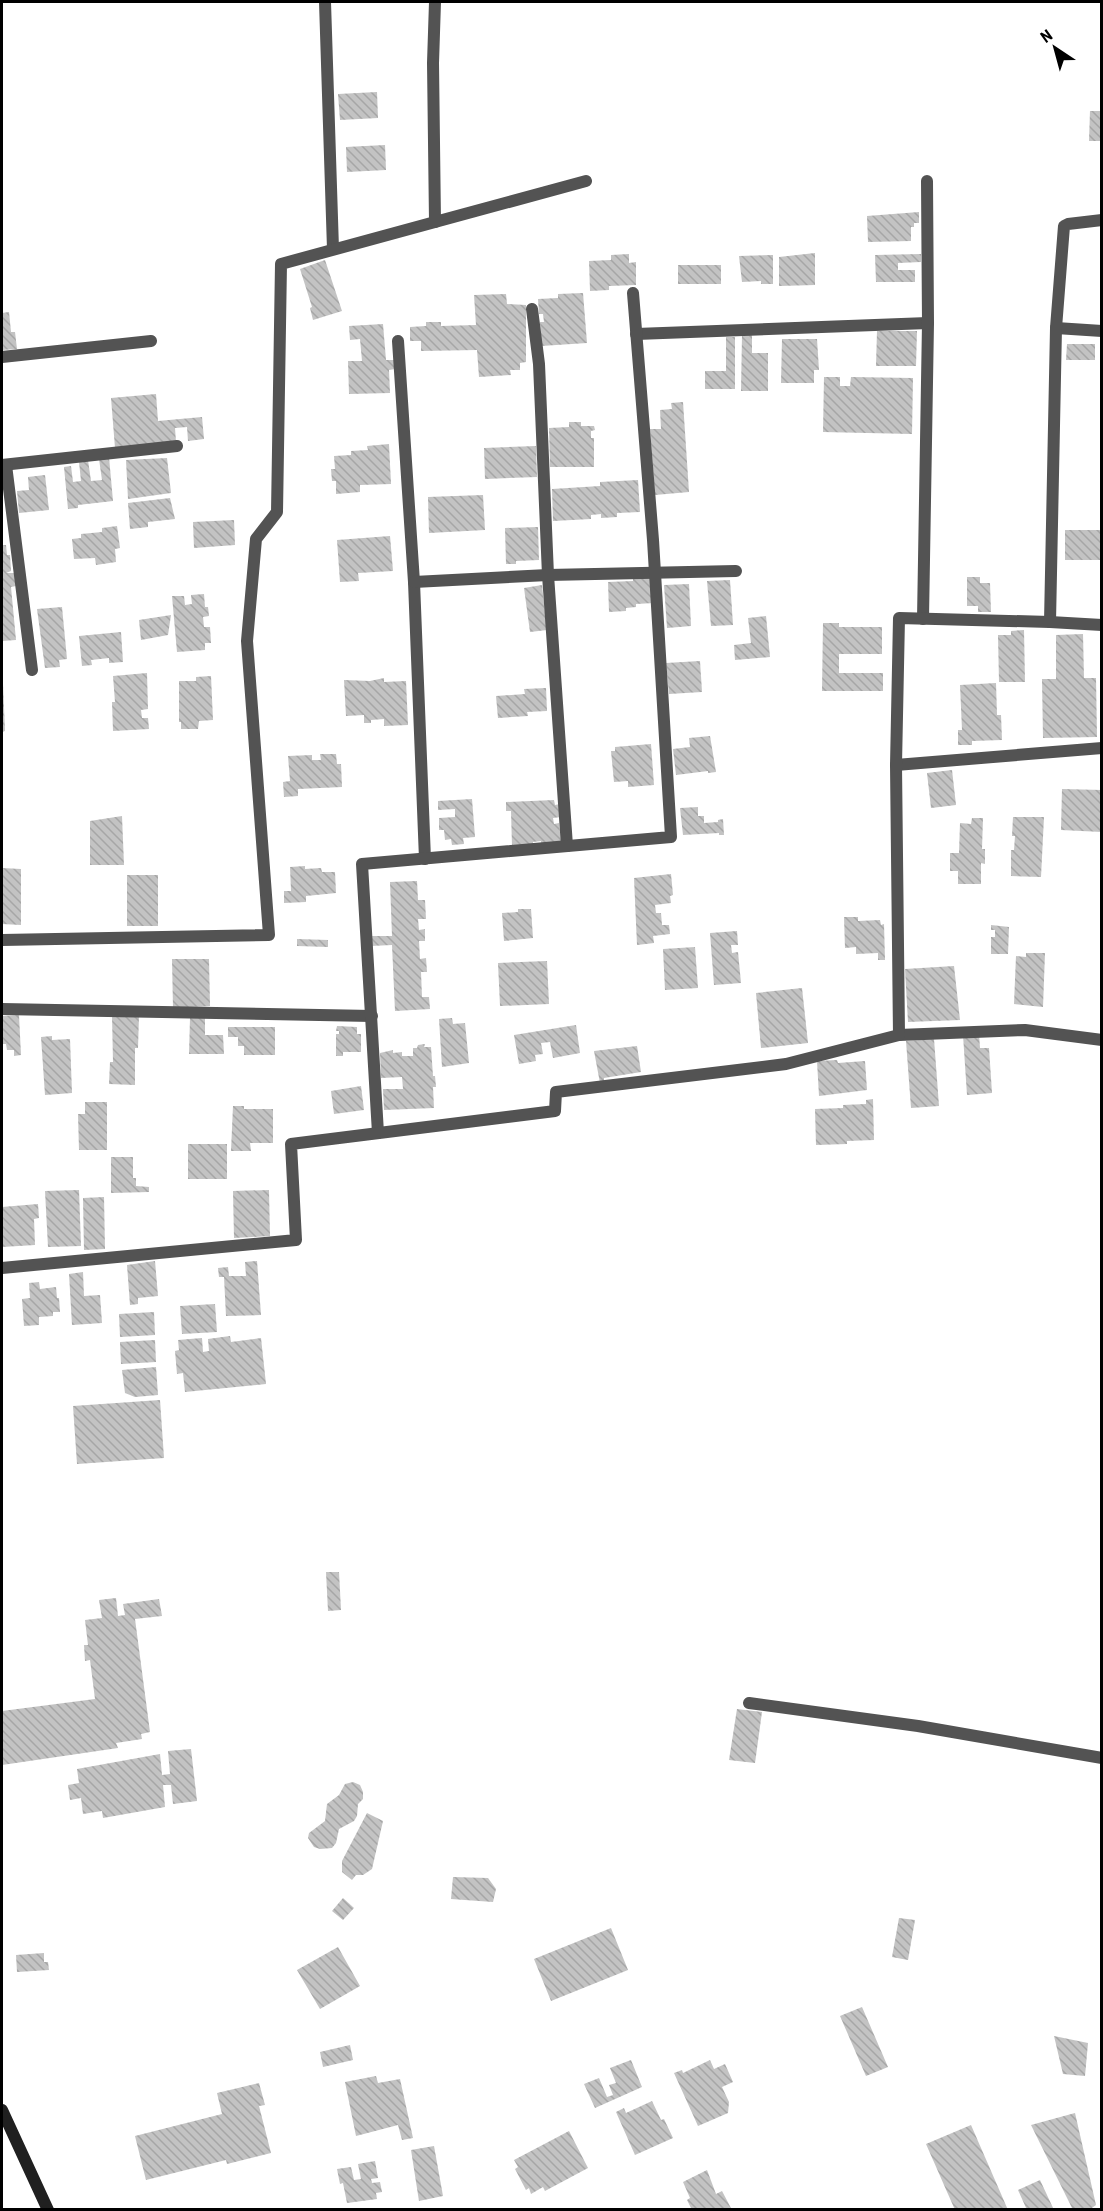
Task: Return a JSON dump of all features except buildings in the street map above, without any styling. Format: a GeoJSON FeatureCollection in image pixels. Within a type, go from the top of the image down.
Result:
{"type":"FeatureCollection","features":[{"type":"Feature","properties":{"kind":"main road"},"geometry":{"type":"LineString","coordinates":[[2,2110],[48,2210]]}},
{"type":"Feature","properties":{"kind":"street"},"geometry":{"type":"LineString","coordinates":[[325,2],[333,249]]}},
{"type":"Feature","properties":{"kind":"street"},"geometry":{"type":"LineString","coordinates":[[435,2],[433,63],[435,222]]}},
{"type":"Feature","properties":{"kind":"street"},"geometry":{"type":"LineString","coordinates":[[2,940],[269,935],[247,641],[256,538],[277,512],[281,264],[586,181]]}},
{"type":"Feature","properties":{"kind":"street"},"geometry":{"type":"LineString","coordinates":[[922,619],[928,323],[927,181]]}},
{"type":"Feature","properties":{"kind":"street"},"geometry":{"type":"LineString","coordinates":[[1050,622],[1056,328],[1064,226],[1101,220]]}},
{"type":"Feature","properties":{"kind":"street"},"geometry":{"type":"LineString","coordinates":[[378,1133],[363,864],[671,837],[655,573],[633,293]]}},
{"type":"Feature","properties":{"kind":"street"},"geometry":{"type":"LineString","coordinates":[[532,309],[539,364],[548,575],[567,846]]}},
{"type":"Feature","properties":{"kind":"street"},"geometry":{"type":"LineString","coordinates":[[636,334],[928,323]]}},
{"type":"Feature","properties":{"kind":"street"},"geometry":{"type":"LineString","coordinates":[[1056,328],[1101,331]]}},
{"type":"Feature","properties":{"kind":"street"},"geometry":{"type":"LineString","coordinates":[[2,357],[151,341]]}},
{"type":"Feature","properties":{"kind":"street"},"geometry":{"type":"LineString","coordinates":[[398,341],[414,582],[425,859]]}},
{"type":"Feature","properties":{"kind":"street"},"geometry":{"type":"LineString","coordinates":[[32,670],[4,465],[177,446]]}},
{"type":"Feature","properties":{"kind":"street"},"geometry":{"type":"LineString","coordinates":[[414,582],[548,575],[736,572]]}},
{"type":"Feature","properties":{"kind":"street"},"geometry":{"type":"LineString","coordinates":[[899,1035],[896,765],[898,618],[1101,625]]}},
{"type":"Feature","properties":{"kind":"street"},"geometry":{"type":"LineString","coordinates":[[896,765],[1101,748]]}},
{"type":"Feature","properties":{"kind":"street"},"geometry":{"type":"LineString","coordinates":[[2,1009],[372,1016]]}},
{"type":"Feature","properties":{"kind":"street"},"geometry":{"type":"LineString","coordinates":[[2,1268],[296,1240],[291,1144],[555,1111],[556,1092],[786,1064],[899,1035],[1025,1030],[1101,1040]]}},
{"type":"Feature","properties":{"kind":"street"},"geometry":{"type":"LineString","coordinates":[[749,1703],[918,1726],[1101,1758]]}}]}
